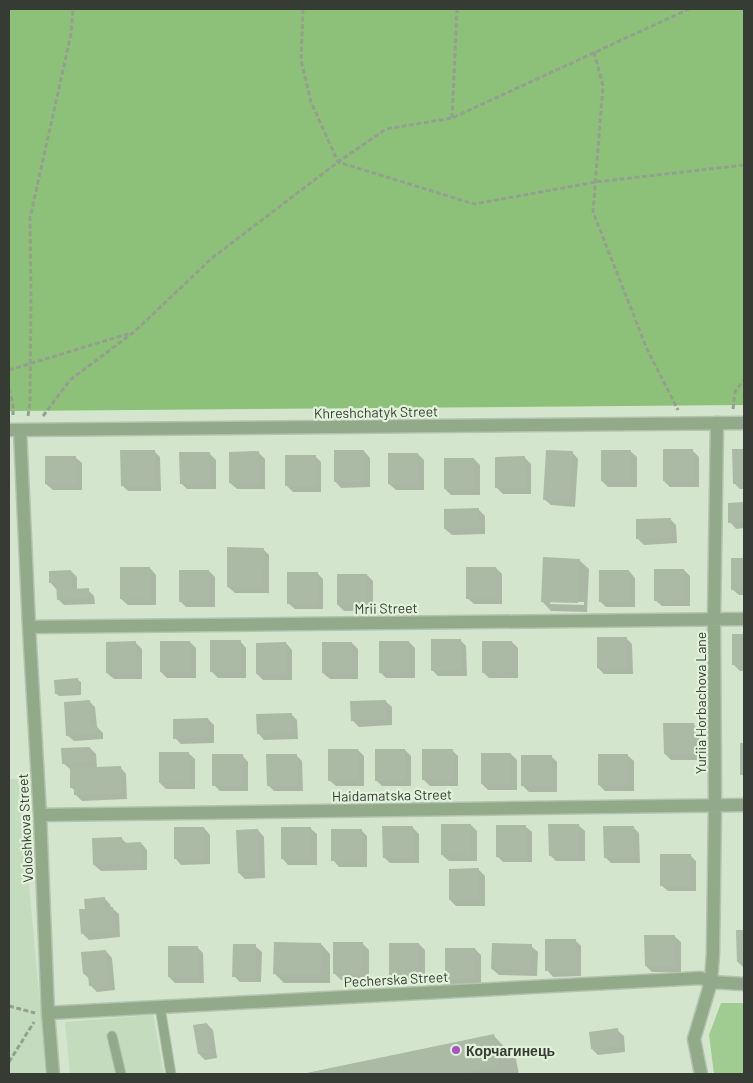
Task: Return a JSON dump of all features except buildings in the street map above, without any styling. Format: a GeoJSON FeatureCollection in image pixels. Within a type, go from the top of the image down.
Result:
{"type":"FeatureCollection","features":[{"type":"Feature","properties":{"kind":"street","name":"Yuriia Horbachova Lane"},"geometry":{"type":"LineString","coordinates":[[701,1074],[694,1040],[711,982],[713,953],[715,805],[714,620],[717,423]]}},
{"type":"Feature","properties":{"kind":"street","name":"Khreshchatyk Street"},"geometry":{"type":"LineString","coordinates":[[20,430],[744,423]]}},
{"type":"Feature","properties":{"kind":"street","name":"Voloshkova Street"},"geometry":{"type":"LineString","coordinates":[[20,430],[40,815],[48,1013],[53,1074]]}},
{"type":"Feature","properties":{"kind":"street","name":"Mrii Street"},"geometry":{"type":"LineString","coordinates":[[29,627],[744,619]]}},
{"type":"Feature","properties":{"kind":"street","name":"Haidamatska Street"},"geometry":{"type":"LineString","coordinates":[[40,815],[744,805]]}},
{"type":"Feature","properties":{"kind":"street","name":"Pecherska Street"},"geometry":{"type":"LineString","coordinates":[[48,1013],[701,978],[711,982],[744,984]]}},
{"type":"Feature","properties":{"kind":"lane"},"geometry":{"type":"LineString","coordinates":[[160,1007],[171,1074]]}},
{"type":"Feature","properties":{"kind":"lane"},"geometry":{"type":"LineString","coordinates":[[112,1036],[120,1074]]}},
{"type":"Feature","properties":{"kind":"path"},"geometry":{"type":"LineString","coordinates":[[20,430],[30,402],[30,218],[71,34],[73,9]]}},
{"type":"Feature","properties":{"kind":"path"},"geometry":{"type":"LineString","coordinates":[[303,9],[301,60],[311,102],[338,162],[474,204],[596,182],[744,165]]}},
{"type":"Feature","properties":{"kind":"path"},"geometry":{"type":"LineString","coordinates":[[452,118],[457,9]]}},
{"type":"Feature","properties":{"kind":"path"},"geometry":{"type":"LineString","coordinates":[[20,430],[55,399],[70,380],[134,332],[212,258],[338,162],[386,129],[452,118],[689,9]]}},
{"type":"Feature","properties":{"kind":"path"},"geometry":{"type":"LineString","coordinates":[[594,52],[603,86],[593,212],[648,349],[685,424]]}},
{"type":"Feature","properties":{"kind":"path"},"geometry":{"type":"LineString","coordinates":[[9,370],[134,332]]}},
{"type":"Feature","properties":{"kind":"path"},"geometry":{"type":"LineString","coordinates":[[730,423],[736,392],[744,380]]}},
{"type":"Feature","properties":{"kind":"path"},"geometry":{"type":"LineString","coordinates":[[9,389],[20,430]]}},
{"type":"Feature","properties":{"kind":"path"},"geometry":{"type":"LineString","coordinates":[[9,1006],[39,1014],[9,1062]]}},
{"type":"Feature","properties":{"kind":"shaded area"},"geometry":{"type":"Polygon","coordinates":[[[9,779],[19,779],[45,1074],[9,1074],[9,779]]]}},
{"type":"Feature","properties":{"kind":"shaded area"},"geometry":{"type":"Polygon","coordinates":[[[153,1015],[164,1074],[70,1074],[65,1022],[153,1015]]]}},
{"type":"Feature","properties":{"kind":"green space"},"geometry":{"type":"Polygon","coordinates":[[[9,9],[744,9],[744,405],[9,411],[9,9]]]}},
{"type":"Feature","properties":{"kind":"green space"},"geometry":{"type":"Polygon","coordinates":[[[721,1003],[744,1003],[744,1074],[714,1074],[709,1035],[721,1003]]]}},
{"type":"Feature","properties":{"kind":"place","name":"Корчагинець"},"geometry":{"type":"Point","coordinates":[456,1050]}}]}
